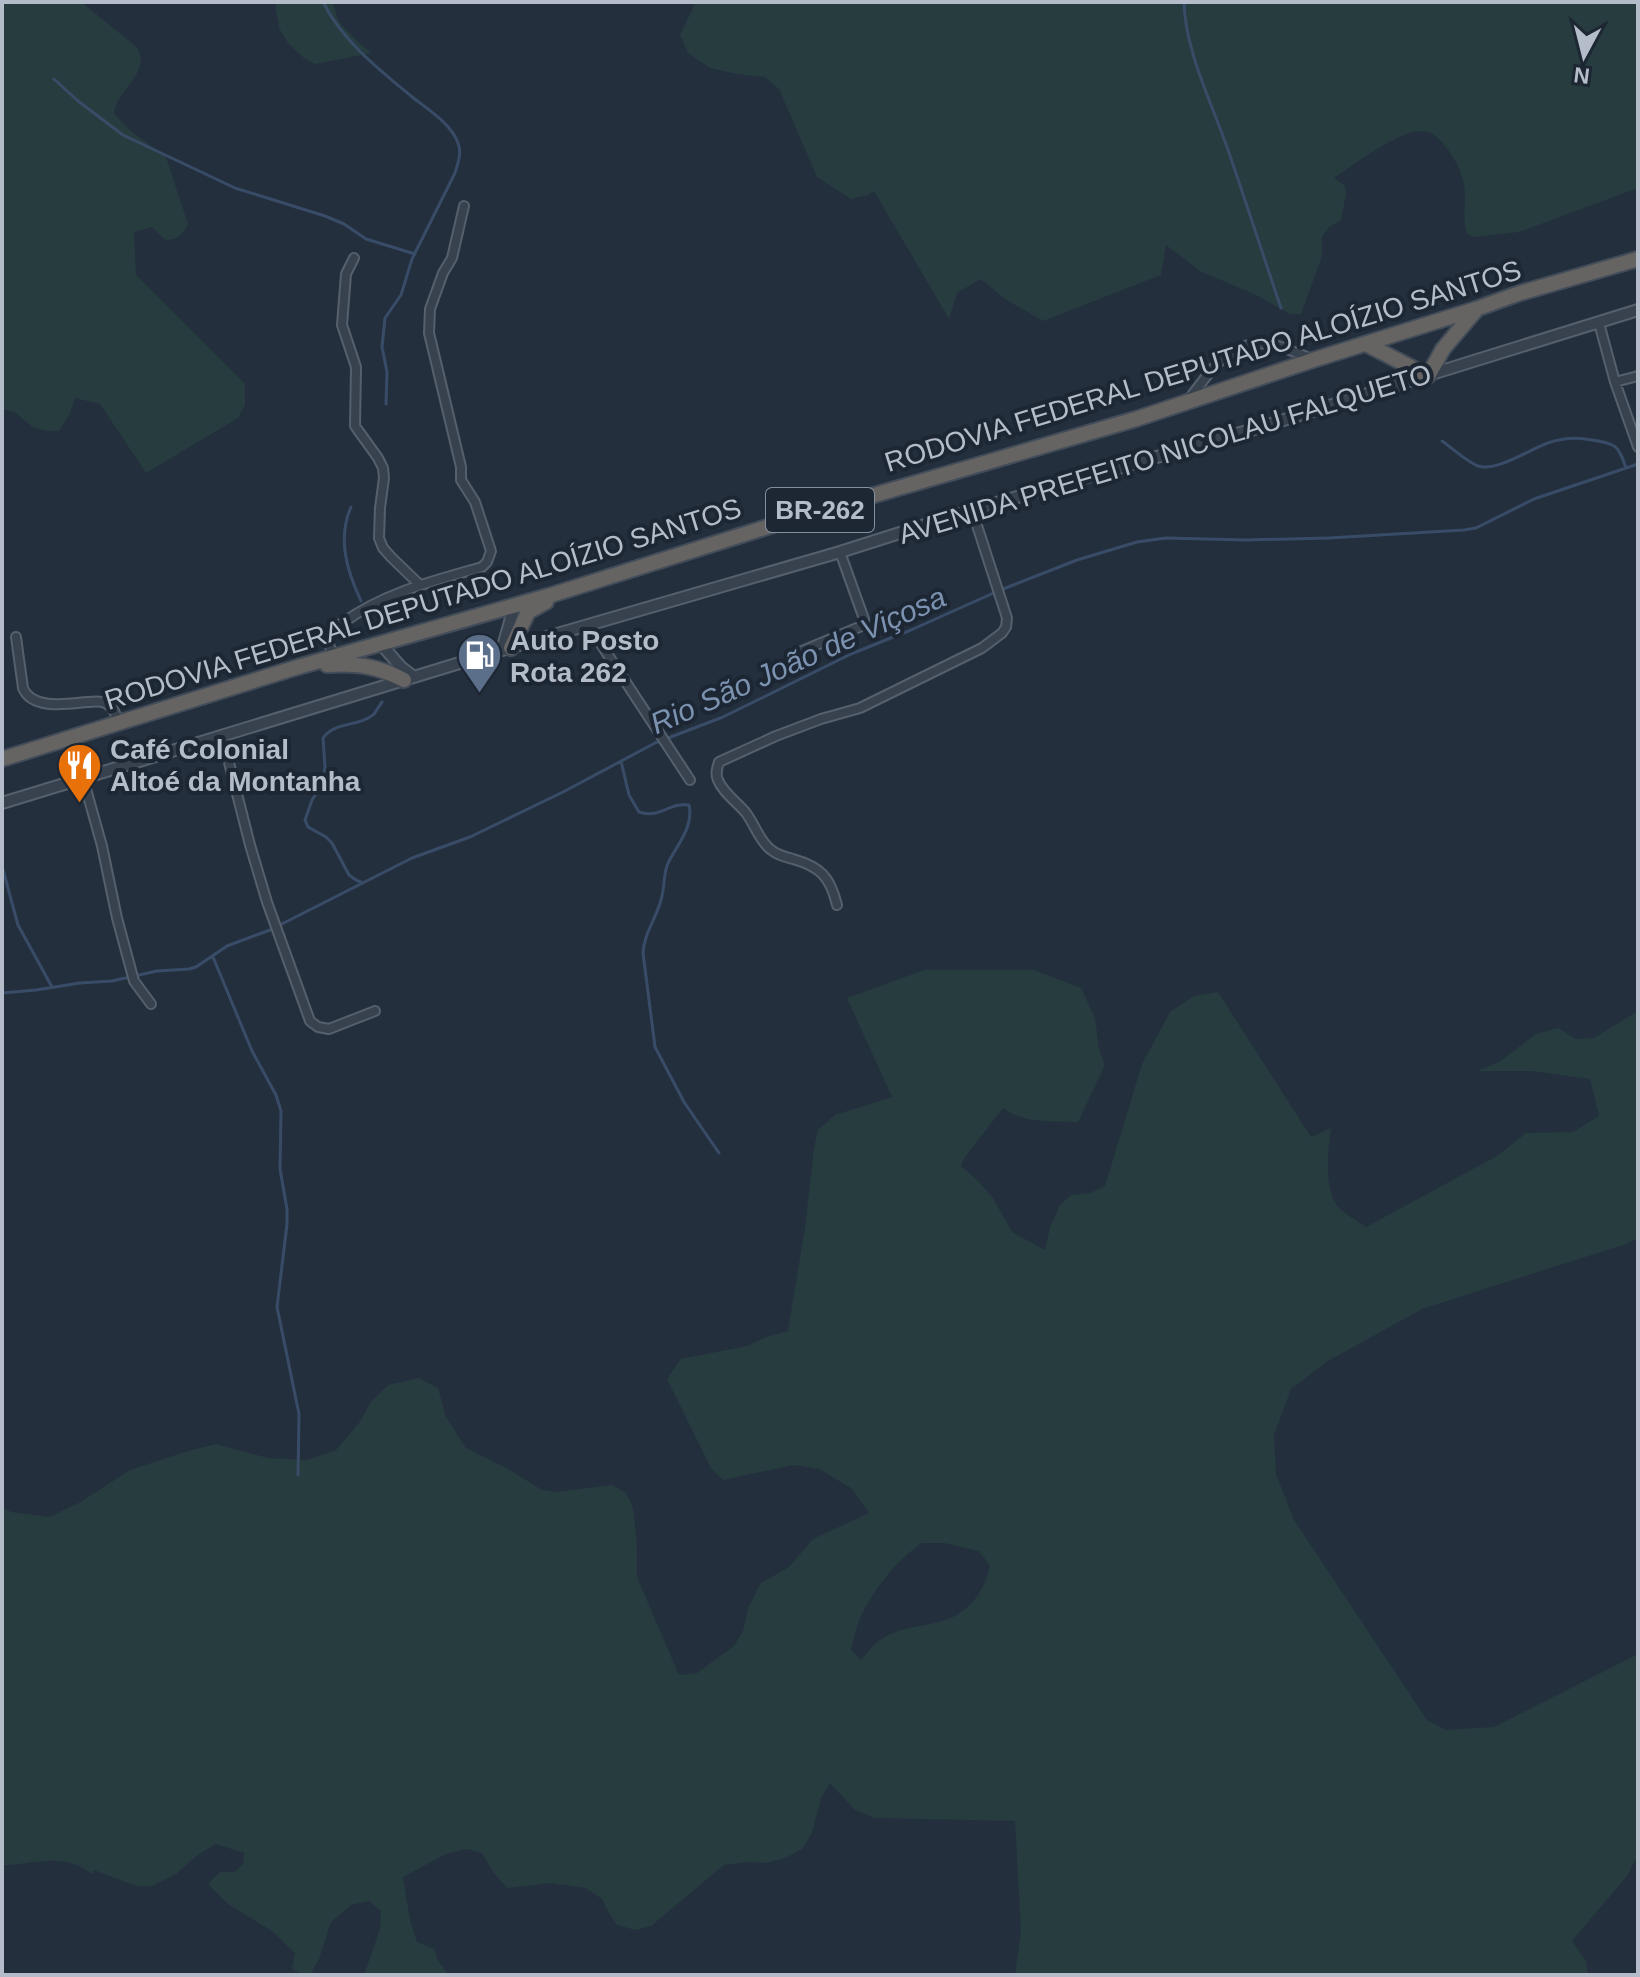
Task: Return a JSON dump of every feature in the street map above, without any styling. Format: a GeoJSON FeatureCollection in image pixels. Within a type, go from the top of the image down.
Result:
{"type":"FeatureCollection","features":[{"type":"Feature","properties":{"kind":"highway","name":"RODOVIA FEDERAL DEPUTADO ALOÍZIO SANTOS"},"geometry":{"type":"LineString","coordinates":[[2,759],[298,667],[1185,404],[1520,293],[1638,259]]}},
{"type":"Feature","properties":{"kind":"highway"},"geometry":{"type":"LineString","coordinates":[[1366,344],[1428,376],[1443,349],[1476,309]]}},
{"type":"Feature","properties":{"kind":"highway"},"geometry":{"type":"LineString","coordinates":[[507,649],[528,612],[590,582]]}},
{"type":"Feature","properties":{"kind":"highway"},"geometry":{"type":"LineString","coordinates":[[298,667],[351,663],[409,679]]}},
{"type":"Feature","properties":{"kind":"street"},"geometry":{"type":"LineString","coordinates":[[334,657],[328,642],[334,628],[388,595],[482,567],[491,551],[475,502],[461,480],[461,467],[429,333],[430,309],[452,258],[464,206]]}},
{"type":"Feature","properties":{"kind":"street"},"geometry":{"type":"LineString","coordinates":[[354,258],[346,274],[342,325],[356,367],[355,426],[383,468],[379,538],[383,548],[420,585]]}},
{"type":"Feature","properties":{"kind":"street","name":"AVENIDA PREFEITO NICOLAU FALQUETO"},"geometry":{"type":"LineString","coordinates":[[2,803],[972,510],[1261,427],[1638,310]]}},
{"type":"Feature","properties":{"kind":"street"},"geometry":{"type":"LineString","coordinates":[[1599,323],[1615,382],[1637,443]]}},
{"type":"Feature","properties":{"kind":"street"},"geometry":{"type":"LineString","coordinates":[[1185,404],[1213,369],[1242,345],[1267,344],[1313,360]]}},
{"type":"Feature","properties":{"kind":"street"},"geometry":{"type":"LineString","coordinates":[[1615,382],[1638,376]]}},
{"type":"Feature","properties":{"kind":"street"},"geometry":{"type":"LineString","coordinates":[[837,905],[833,889],[818,869],[767,847],[748,815],[718,781],[717,766],[719,762],[776,736],[860,708],[994,640],[1006,627],[1007,618],[972,510]]}},
{"type":"Feature","properties":{"kind":"street"},"geometry":{"type":"LineString","coordinates":[[802,651],[864,625],[840,552]]}},
{"type":"Feature","properties":{"kind":"street"},"geometry":{"type":"LineString","coordinates":[[507,649],[515,604]]}},
{"type":"Feature","properties":{"kind":"street"},"geometry":{"type":"LineString","coordinates":[[589,626],[690,780]]}},
{"type":"Feature","properties":{"kind":"street"},"geometry":{"type":"LineString","coordinates":[[16,637],[26,695],[35,701],[54,704],[101,701],[114,710],[119,724]]}},
{"type":"Feature","properties":{"kind":"street"},"geometry":{"type":"LineString","coordinates":[[380,643],[409,679]]}},
{"type":"Feature","properties":{"kind":"street"},"geometry":{"type":"LineString","coordinates":[[222,735],[250,845],[310,1021],[318,1027],[329,1029],[375,1011]]}},
{"type":"Feature","properties":{"kind":"street"},"geometry":{"type":"LineString","coordinates":[[83,778],[130,969],[134,981],[151,1004]]}},
{"type":"Feature","properties":{"kind":"green space"},"geometry":{"type":"Polygon","coordinates":[[[2,2],[81,2],[138,48],[141,59],[139,68],[114,114],[132,132],[166,157],[188,224],[179,236],[169,240],[165,240],[152,227],[134,232],[136,275],[245,384],[245,405],[238,418],[146,473],[100,404],[75,398],[59,431],[35,428],[16,413],[2,409],[2,2]]]}},
{"type":"Feature","properties":{"kind":"green space"},"geometry":{"type":"Polygon","coordinates":[[[275,2],[333,2],[338,21],[372,53],[315,64],[305,59],[288,43],[279,28],[275,2]]]}},
{"type":"Feature","properties":{"kind":"green space"},"geometry":{"type":"Polygon","coordinates":[[[695,2],[1638,2],[1638,188],[1519,232],[1474,237],[1467,234],[1464,187],[1454,158],[1435,136],[1425,131],[1412,132],[1377,149],[1334,178],[1345,186],[1341,220],[1329,227],[1322,237],[1322,256],[1301,314],[1290,314],[1258,296],[1200,271],[1166,245],[1161,275],[1043,321],[1005,299],[981,279],[957,293],[949,319],[874,191],[851,199],[817,177],[779,89],[765,77],[710,68],[688,53],[680,35],[695,2]]]}},
{"type":"Feature","properties":{"kind":"green space"},"geometry":{"type":"Polygon","coordinates":[[[924,970],[1034,970],[1081,988],[1095,1018],[1099,1049],[1105,1065],[1078,1122],[1029,1119],[1003,1108],[961,1166],[993,1198],[1012,1232],[1045,1250],[1050,1227],[1060,1205],[1071,1195],[1090,1193],[1105,1186],[1142,1064],[1170,1012],[1194,996],[1218,992],[1311,1137],[1331,1128],[1328,1170],[1331,1192],[1340,1209],[1366,1227],[1497,1156],[1526,1133],[1573,1132],[1599,1116],[1590,1079],[1531,1071],[1477,1071],[1499,1062],[1536,1034],[1558,1028],[1576,1039],[1594,1038],[1638,1011],[1638,1238],[1422,1309],[1328,1361],[1291,1389],[1274,1435],[1276,1474],[1294,1520],[1427,1720],[1446,1730],[1494,1727],[1638,1654],[1638,1860],[1572,1941],[1586,1961],[1588,1975],[1015,1975],[1021,1932],[1015,1821],[874,1818],[854,1809],[830,1783],[821,1798],[812,1833],[802,1849],[785,1858],[765,1863],[724,1865],[651,1926],[635,1930],[617,1925],[602,1899],[586,1888],[550,1883],[507,1888],[482,1853],[467,1849],[446,1854],[403,1877],[417,1942],[434,1949],[438,1961],[449,1975],[364,1975],[380,1929],[381,1911],[369,1901],[351,1905],[331,1922],[319,1959],[310,1975],[292,1969],[295,1953],[272,1931],[228,1904],[208,1884],[220,1872],[235,1872],[243,1864],[244,1853],[216,1844],[176,1874],[152,1886],[136,1886],[94,1870],[92,1874],[66,1862],[2,1865],[2,1507],[11,1512],[49,1517],[79,1503],[130,1470],[216,1444],[268,1458],[307,1460],[336,1450],[359,1423],[371,1402],[388,1385],[419,1378],[438,1388],[446,1417],[466,1448],[542,1490],[556,1492],[612,1485],[625,1492],[634,1514],[637,1577],[679,1675],[697,1673],[734,1646],[761,1583],[789,1567],[813,1539],[869,1513],[851,1488],[819,1469],[794,1465],[723,1480],[711,1468],[667,1379],[681,1359],[747,1346],[788,1331],[818,1130],[835,1115],[892,1097],[847,998],[924,970]],[[922,1543],[894,1567],[879,1587],[860,1618],[851,1650],[861,1660],[883,1638],[957,1615],[978,1595],[990,1566],[979,1551],[944,1543],[922,1543]]]}},
{"type":"Feature","properties":{"kind":"waterway"},"geometry":{"type":"LineString","coordinates":[[323,2],[350,41],[444,123],[455,136],[459,147],[455,173],[412,259],[401,295],[385,318],[382,347],[387,372],[386,404]]}},
{"type":"Feature","properties":{"kind":"waterway"},"geometry":{"type":"LineString","coordinates":[[1184,2],[1189,39],[1200,77],[1281,308]]}},
{"type":"Feature","properties":{"kind":"waterway"},"geometry":{"type":"LineString","coordinates":[[54,79],[123,135],[235,188],[325,216],[366,239],[415,254]]}},
{"type":"Feature","properties":{"kind":"waterway"},"geometry":{"type":"LineString","coordinates":[[1442,441],[1474,464],[1486,467],[1504,463],[1553,441],[1586,439],[1615,447],[1626,468]]}},
{"type":"Feature","properties":{"kind":"waterway","name":"Rio São João de Viçosa"},"geometry":{"type":"LineString","coordinates":[[2,993],[112,981],[157,971],[196,967],[227,946],[270,930],[412,858],[470,837],[655,743],[723,717],[851,654],[1077,560],[1137,542],[1166,538],[1329,538],[1476,528],[1534,499],[1638,464]]}},
{"type":"Feature","properties":{"kind":"waterway"},"geometry":{"type":"LineString","coordinates":[[351,507],[344,543],[361,601]]}},
{"type":"Feature","properties":{"kind":"waterway"},"geometry":{"type":"LineString","coordinates":[[363,883],[349,875],[332,843],[308,827],[305,820],[312,800],[323,783],[323,738],[334,729],[368,718],[382,702]]}},
{"type":"Feature","properties":{"kind":"waterway"},"geometry":{"type":"LineString","coordinates":[[621,761],[629,795],[639,812],[647,814],[689,805],[687,828],[666,867],[661,900],[643,953],[655,1047],[684,1102],[719,1153]]}},
{"type":"Feature","properties":{"kind":"waterway"},"geometry":{"type":"LineString","coordinates":[[2,866],[18,925],[52,987]]}},
{"type":"Feature","properties":{"kind":"waterway"},"geometry":{"type":"LineString","coordinates":[[213,957],[281,1111],[280,1169],[287,1224],[277,1307],[299,1414],[298,1475]]}},
{"type":"Feature","properties":{"kind":"place","name":"Auto Posto Rota 262"},"geometry":{"type":"Point","coordinates":[479,695]}},
{"type":"Feature","properties":{"kind":"place","name":"Café Colonial Altoé da Montanha"},"geometry":{"type":"Point","coordinates":[79,804]}}]}
